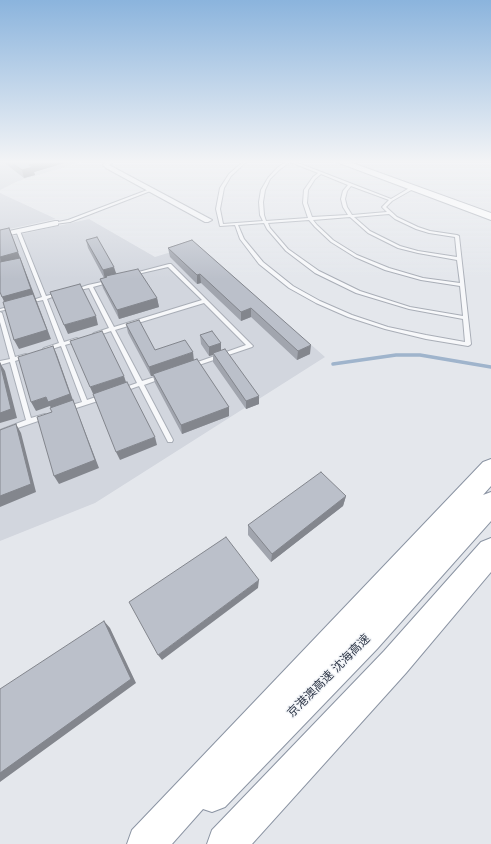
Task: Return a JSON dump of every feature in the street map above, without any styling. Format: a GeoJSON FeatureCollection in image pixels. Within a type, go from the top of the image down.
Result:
{"type":"FeatureCollection","features":[{"type":"Feature","properties":{"kind":"highway"},"geometry":{"type":"LineString","coordinates":[[146,844],[491,469]]}},
{"type":"Feature","properties":{"kind":"highway","name":"京港澳高速 沈海高速"},"geometry":{"type":"LineString","coordinates":[[162,844],[366,638],[491,503]]}},
{"type":"Feature","properties":{"kind":"highway"},"geometry":{"type":"LineString","coordinates":[[226,844],[395,662],[491,551]]}},
{"type":"Feature","properties":{"kind":"street"},"geometry":{"type":"LineString","coordinates":[[171,200],[208,220]]}},
{"type":"Feature","properties":{"kind":"street"},"geometry":{"type":"LineString","coordinates":[[446,200],[491,217]]}},
{"type":"Feature","properties":{"kind":"street"},"geometry":{"type":"LineString","coordinates":[[456,200],[491,213]]}},
{"type":"Feature","properties":{"kind":"street"},"geometry":{"type":"LineString","coordinates":[[0,235],[55,223]]}},
{"type":"Feature","properties":{"kind":"lane"},"geometry":{"type":"LineString","coordinates":[[55,223],[69,221],[124,200]]}},
{"type":"Feature","properties":{"kind":"lane"},"geometry":{"type":"LineString","coordinates":[[219,200],[219,217],[221,225],[389,212]]}},
{"type":"Feature","properties":{"kind":"lane"},"geometry":{"type":"LineString","coordinates":[[262,200],[261,208],[265,222],[279,243],[296,258],[317,272],[343,286],[374,298],[409,308],[465,318]]}},
{"type":"Feature","properties":{"kind":"lane"},"geometry":{"type":"LineString","coordinates":[[305,200],[306,211],[323,234],[350,252],[371,263],[423,279],[462,285]]}},
{"type":"Feature","properties":{"kind":"lane"},"geometry":{"type":"LineString","coordinates":[[343,200],[350,216],[369,232],[400,246],[432,255],[459,259]]}},
{"type":"Feature","properties":{"kind":"lane"},"geometry":{"type":"LineString","coordinates":[[236,224],[247,247],[270,271],[304,294],[339,311],[368,322],[406,333],[468,344],[457,236],[443,235],[416,228],[396,218],[384,207],[391,200]]}},
{"type":"Feature","properties":{"kind":"lane"},"geometry":{"type":"LineString","coordinates":[[18,231],[85,402]]}},
{"type":"Feature","properties":{"kind":"lane"},"geometry":{"type":"LineString","coordinates":[[23,264],[30,262]]}},
{"type":"Feature","properties":{"kind":"lane"},"geometry":{"type":"LineString","coordinates":[[126,276],[169,265],[250,346],[184,368]]}},
{"type":"Feature","properties":{"kind":"lane"},"geometry":{"type":"LineString","coordinates":[[22,304],[112,280]]}},
{"type":"Feature","properties":{"kind":"lane"},"geometry":{"type":"LineString","coordinates":[[90,286],[170,440]]}},
{"type":"Feature","properties":{"kind":"lane"},"geometry":{"type":"LineString","coordinates":[[91,336],[205,302]]}},
{"type":"Feature","properties":{"kind":"lane"},"geometry":{"type":"LineString","coordinates":[[0,310],[15,306]]}},
{"type":"Feature","properties":{"kind":"lane"},"geometry":{"type":"LineString","coordinates":[[0,313],[30,421]]}},
{"type":"Feature","properties":{"kind":"lane"},"geometry":{"type":"LineString","coordinates":[[41,351],[84,338]]}},
{"type":"Feature","properties":{"kind":"lane"},"geometry":{"type":"LineString","coordinates":[[0,363],[34,353]]}},
{"type":"Feature","properties":{"kind":"lane"},"geometry":{"type":"LineString","coordinates":[[113,393],[170,373]]}},
{"type":"Feature","properties":{"kind":"lane"},"geometry":{"type":"LineString","coordinates":[[58,412],[106,395]]}},
{"type":"Feature","properties":{"kind":"lane"},"geometry":{"type":"LineString","coordinates":[[0,432],[50,414]]}},
{"type":"Feature","properties":{"kind":"shaded area"},"geometry":{"type":"Polygon","coordinates":[[[0,200],[16,200],[56,219],[0,231],[0,200]]]}},
{"type":"Feature","properties":{"kind":"shaded area"},"geometry":{"type":"Polygon","coordinates":[[[89,219],[155,257],[197,244],[325,357],[95,503],[0,541],[0,239],[89,219]]]}},
{"type":"Feature","properties":{"kind":"building"},"geometry":{"type":"Polygon","coordinates":[[[9,228],[18,252],[0,257],[0,230],[9,228]]]}},
{"type":"Feature","properties":{"kind":"building"},"geometry":{"type":"Polygon","coordinates":[[[97,237],[114,267],[103,270],[86,240],[97,237]]]}},
{"type":"Feature","properties":{"kind":"building"},"geometry":{"type":"Polygon","coordinates":[[[192,240],[311,345],[298,351],[251,308],[241,312],[200,274],[197,275],[168,248],[192,240]]]}},
{"type":"Feature","properties":{"kind":"building"},"geometry":{"type":"Polygon","coordinates":[[[20,258],[31,289],[2,297],[0,292],[0,262],[20,258]]]}},
{"type":"Feature","properties":{"kind":"building"},"geometry":{"type":"Polygon","coordinates":[[[138,269],[157,298],[117,310],[100,279],[107,277],[106,276],[138,269]]]}},
{"type":"Feature","properties":{"kind":"building"},"geometry":{"type":"Polygon","coordinates":[[[80,284],[96,316],[64,325],[50,292],[80,284]]]}},
{"type":"Feature","properties":{"kind":"building"},"geometry":{"type":"Polygon","coordinates":[[[33,294],[47,330],[14,340],[3,302],[33,294]]]}},
{"type":"Feature","properties":{"kind":"building"},"geometry":{"type":"Polygon","coordinates":[[[139,320],[155,350],[185,340],[193,352],[149,367],[126,324],[139,320]]]}},
{"type":"Feature","properties":{"kind":"building"},"geometry":{"type":"Polygon","coordinates":[[[102,331],[124,376],[90,387],[70,341],[102,331]]]}},
{"type":"Feature","properties":{"kind":"building"},"geometry":{"type":"Polygon","coordinates":[[[212,331],[221,343],[209,347],[200,335],[212,331]]]}},
{"type":"Feature","properties":{"kind":"building"},"geometry":{"type":"Polygon","coordinates":[[[53,346],[70,394],[48,402],[46,397],[31,402],[18,357],[53,346]]]}},
{"type":"Feature","properties":{"kind":"building"},"geometry":{"type":"Polygon","coordinates":[[[225,349],[259,396],[246,401],[213,353],[225,349]]]}},
{"type":"Feature","properties":{"kind":"building"},"geometry":{"type":"Polygon","coordinates":[[[197,359],[229,407],[181,425],[153,374],[197,359]]]}},
{"type":"Feature","properties":{"kind":"building"},"geometry":{"type":"Polygon","coordinates":[[[0,363],[11,409],[0,413],[0,363]]]}},
{"type":"Feature","properties":{"kind":"building"},"geometry":{"type":"Polygon","coordinates":[[[127,382],[155,437],[116,452],[93,394],[127,382]]]}},
{"type":"Feature","properties":{"kind":"building"},"geometry":{"type":"Polygon","coordinates":[[[73,400],[95,460],[54,476],[37,417],[52,412],[50,408],[73,400]]]}},
{"type":"Feature","properties":{"kind":"building"},"geometry":{"type":"Polygon","coordinates":[[[16,424],[31,484],[0,496],[0,430],[16,424]]]}},
{"type":"Feature","properties":{"kind":"building"},"geometry":{"type":"Polygon","coordinates":[[[321,472],[346,496],[272,554],[248,525],[321,472]]]}},
{"type":"Feature","properties":{"kind":"building"},"geometry":{"type":"Polygon","coordinates":[[[226,537],[259,580],[158,655],[129,602],[226,537]]]}},
{"type":"Feature","properties":{"kind":"building"},"geometry":{"type":"Polygon","coordinates":[[[104,621],[131,679],[0,773],[0,689],[104,621]]]}},
{"type":"Feature","properties":{"kind":"waterway"},"geometry":{"type":"LineString","coordinates":[[333,364],[396,355],[420,355],[491,367]]}}]}
